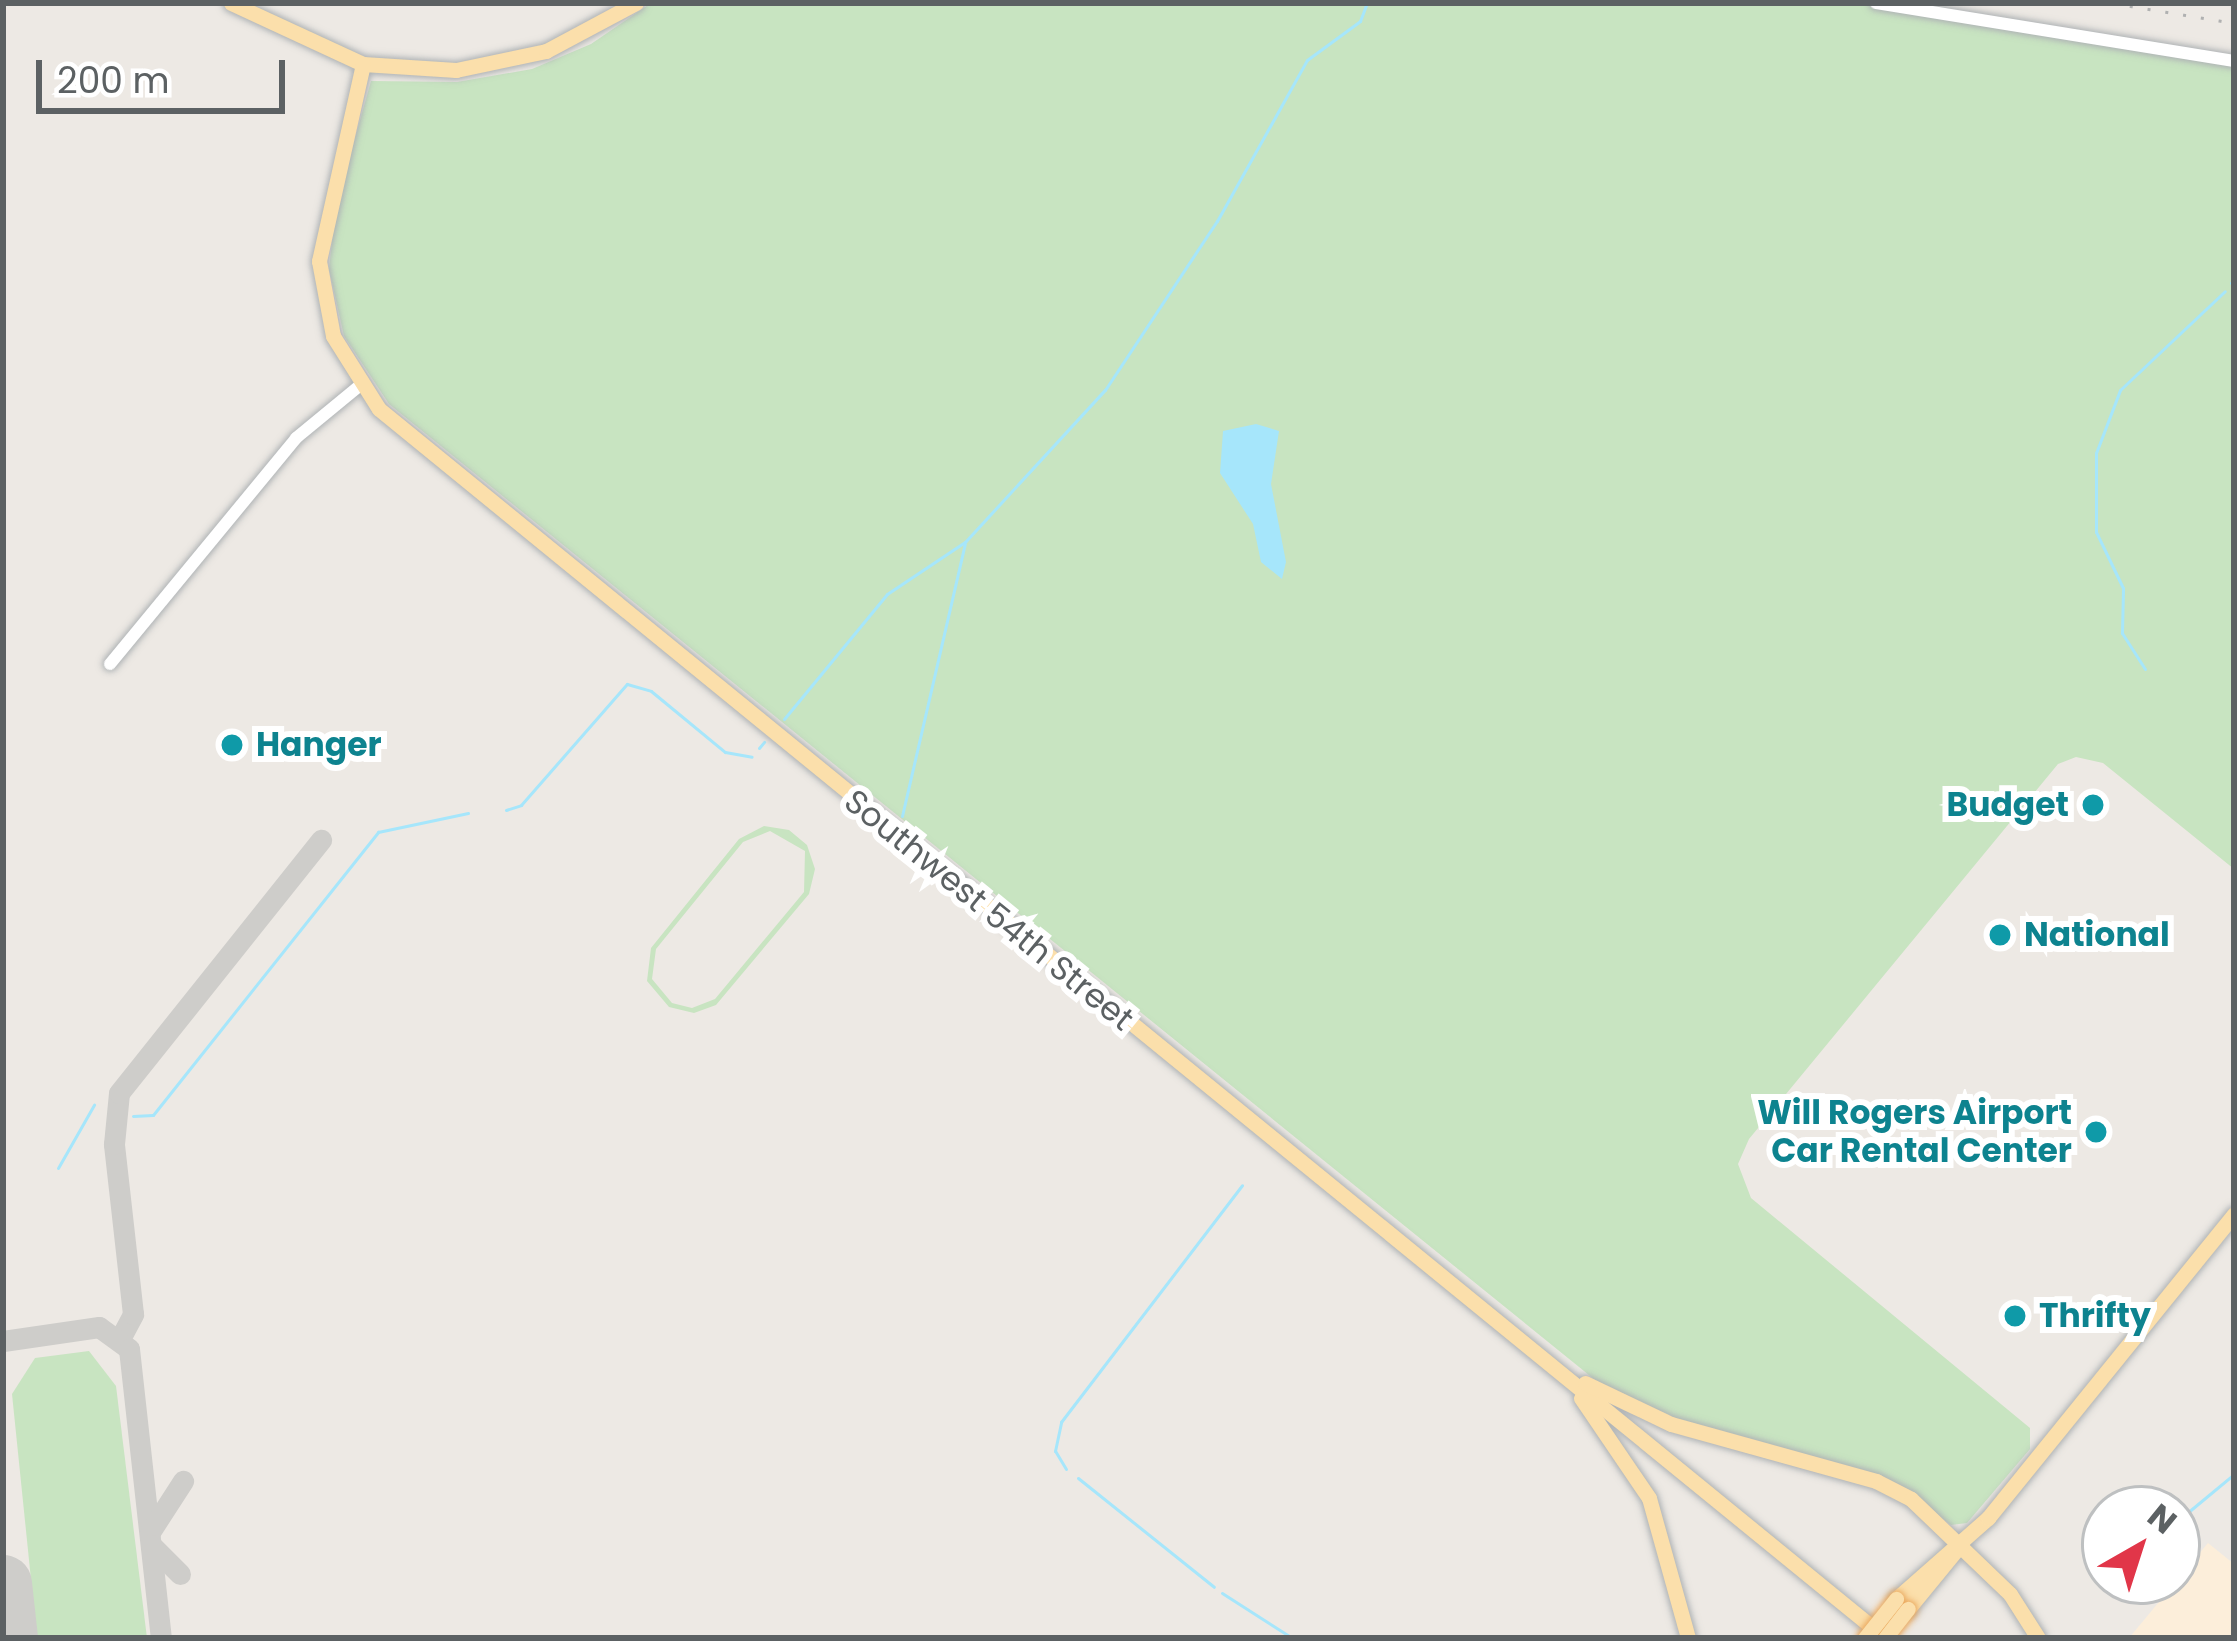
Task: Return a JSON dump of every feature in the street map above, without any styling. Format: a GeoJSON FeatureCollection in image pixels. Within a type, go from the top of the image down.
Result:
{"type":"FeatureCollection","features":[{"type":"Feature","properties":{"kind":"main road"},"geometry":{"type":"LineString","coordinates":[[231,3],[363,64],[456,70],[504,63],[583,34],[635,3]]}},
{"type":"Feature","properties":{"kind":"main road","name":"Southwest 54th Street"},"geometry":{"type":"LineString","coordinates":[[363,64],[320,261],[333,336],[359,386],[409,435],[1885,1638]]}},
{"type":"Feature","properties":{"kind":"main road"},"geometry":{"type":"LineString","coordinates":[[1864,1638],[1962,1544],[2234,1214]]}},
{"type":"Feature","properties":{"kind":"main road"},"geometry":{"type":"LineString","coordinates":[[1556,1368],[1671,1424],[1876,1480],[1962,1544],[2038,1638]]}},
{"type":"Feature","properties":{"kind":"main road"},"geometry":{"type":"LineString","coordinates":[[1556,1368],[1620,1447],[1649,1498],[1688,1638]]}},
{"type":"Feature","properties":{"kind":"main road"},"geometry":{"type":"LineString","coordinates":[[1885,1638],[1902,1604]]}},
{"type":"Feature","properties":{"kind":"street"},"geometry":{"type":"LineString","coordinates":[[1876,3],[2234,62]]}},
{"type":"Feature","properties":{"kind":"street"},"geometry":{"type":"LineString","coordinates":[[110,664],[296,438],[359,386]]}},
{"type":"Feature","properties":{"kind":"shaded area"},"geometry":{"type":"Polygon","coordinates":[[[2208,1543],[2234,1564],[2234,1638],[2129,1638],[2156,1605],[2201,1605],[2201,1551],[2208,1543]]]}},
{"type":"Feature","properties":{"kind":"green space"},"geometry":{"type":"Polygon","coordinates":[[[651,3],[1853,3],[2234,65],[2234,869],[2103,763],[2076,757],[2058,764],[1749,1139],[1738,1164],[1751,1198],[2030,1428],[2030,1449],[1967,1523],[1951,1525],[1914,1497],[1666,1418],[1605,1388],[389,404],[344,336],[329,269],[336,206],[371,81],[457,82],[532,69],[591,44],[651,3]]]}},
{"type":"Feature","properties":{"kind":"green space"},"geometry":{"type":"Polygon","coordinates":[[[764,826],[789,830],[807,845],[815,869],[809,894],[716,1005],[694,1013],[669,1007],[647,981],[651,948],[739,839],[764,826]],[[770,831],[743,842],[656,949],[652,979],[672,1003],[692,1008],[715,999],[804,892],[805,851],[770,831]]]}},
{"type":"Feature","properties":{"kind":"green space"},"geometry":{"type":"Polygon","coordinates":[[[89,1351],[116,1386],[147,1638],[37,1638],[12,1394],[35,1358],[89,1351]]]}},
{"type":"Feature","properties":{"kind":"water"},"geometry":{"type":"Polygon","coordinates":[[[1256,424],[1279,431],[1271,484],[1286,562],[1282,579],[1261,562],[1253,524],[1220,473],[1223,431],[1256,424]]]}},
{"type":"Feature","properties":{"kind":"waterway"},"geometry":{"type":"LineString","coordinates":[[268,3],[275,3]]}},
{"type":"Feature","properties":{"kind":"waterway"},"geometry":{"type":"LineString","coordinates":[[784,719],[887,594],[965,542],[1105,390],[1217,221],[1307,60],[1360,21],[1367,3]]}},
{"type":"Feature","properties":{"kind":"waterway"},"geometry":{"type":"LineString","coordinates":[[2231,283],[2234,279]]}},
{"type":"Feature","properties":{"kind":"waterway"},"geometry":{"type":"LineString","coordinates":[[2145,669],[2122,633],[2123,588],[2096,532],[2096,453],[2120,390],[2225,291]]}},
{"type":"Feature","properties":{"kind":"waterway"},"geometry":{"type":"LineString","coordinates":[[902,816],[965,544]]}},
{"type":"Feature","properties":{"kind":"waterway"},"geometry":{"type":"LineString","coordinates":[[506,810],[521,805],[627,684],[651,691],[725,752],[752,757]]}},
{"type":"Feature","properties":{"kind":"waterway"},"geometry":{"type":"LineString","coordinates":[[759,748],[764,742]]}},
{"type":"Feature","properties":{"kind":"waterway"},"geometry":{"type":"LineString","coordinates":[[133,1116],[153,1115],[378,832],[468,813]]}},
{"type":"Feature","properties":{"kind":"waterway"},"geometry":{"type":"LineString","coordinates":[[58,1168],[94,1105]]}},
{"type":"Feature","properties":{"kind":"waterway"},"geometry":{"type":"LineString","coordinates":[[1066,1469],[1055,1451],[1061,1422],[1242,1185]]}},
{"type":"Feature","properties":{"kind":"waterway"},"geometry":{"type":"LineString","coordinates":[[2201,1501],[2234,1474]]}},
{"type":"Feature","properties":{"kind":"waterway"},"geometry":{"type":"LineString","coordinates":[[1078,1478],[1214,1587]]}},
{"type":"Feature","properties":{"kind":"waterway"},"geometry":{"type":"LineString","coordinates":[[1222,1593],[1292,1638]]}},
{"type":"Feature","properties":{"kind":"taxiway"},"geometry":{"type":"LineString","coordinates":[[121,1337],[133,1314],[114,1144],[119,1093],[321,840]]}},
{"type":"Feature","properties":{"kind":"taxiway"},"geometry":{"type":"LineString","coordinates":[[3,1341],[99,1327],[129,1349],[161,1638]]}},
{"type":"Feature","properties":{"kind":"taxiway"},"geometry":{"type":"LineString","coordinates":[[150,1532],[183,1481]]}},
{"type":"Feature","properties":{"kind":"taxiway"},"geometry":{"type":"LineString","coordinates":[[151,1545],[180,1574]]}},
{"type":"Feature","properties":{"kind":"runway"},"geometry":{"type":"LineString","coordinates":[[3,1583],[9,1638]]}},
{"type":"Feature","properties":{"kind":"railway"},"geometry":{"type":"LineString","coordinates":[[2112,3],[2234,23]]}},
{"type":"Feature","properties":{"kind":"place","name":"Hanger"},"geometry":{"type":"Point","coordinates":[232,745]}},
{"type":"Feature","properties":{"kind":"place","name":"Budget"},"geometry":{"type":"Point","coordinates":[2093,805]}},
{"type":"Feature","properties":{"kind":"place","name":"National"},"geometry":{"type":"Point","coordinates":[2000,935]}},
{"type":"Feature","properties":{"kind":"place","name":"Will Rogers Airport Car Rental Center"},"geometry":{"type":"Point","coordinates":[2096,1132]}},
{"type":"Feature","properties":{"kind":"place","name":"Thrifty"},"geometry":{"type":"Point","coordinates":[2015,1316]}}]}
